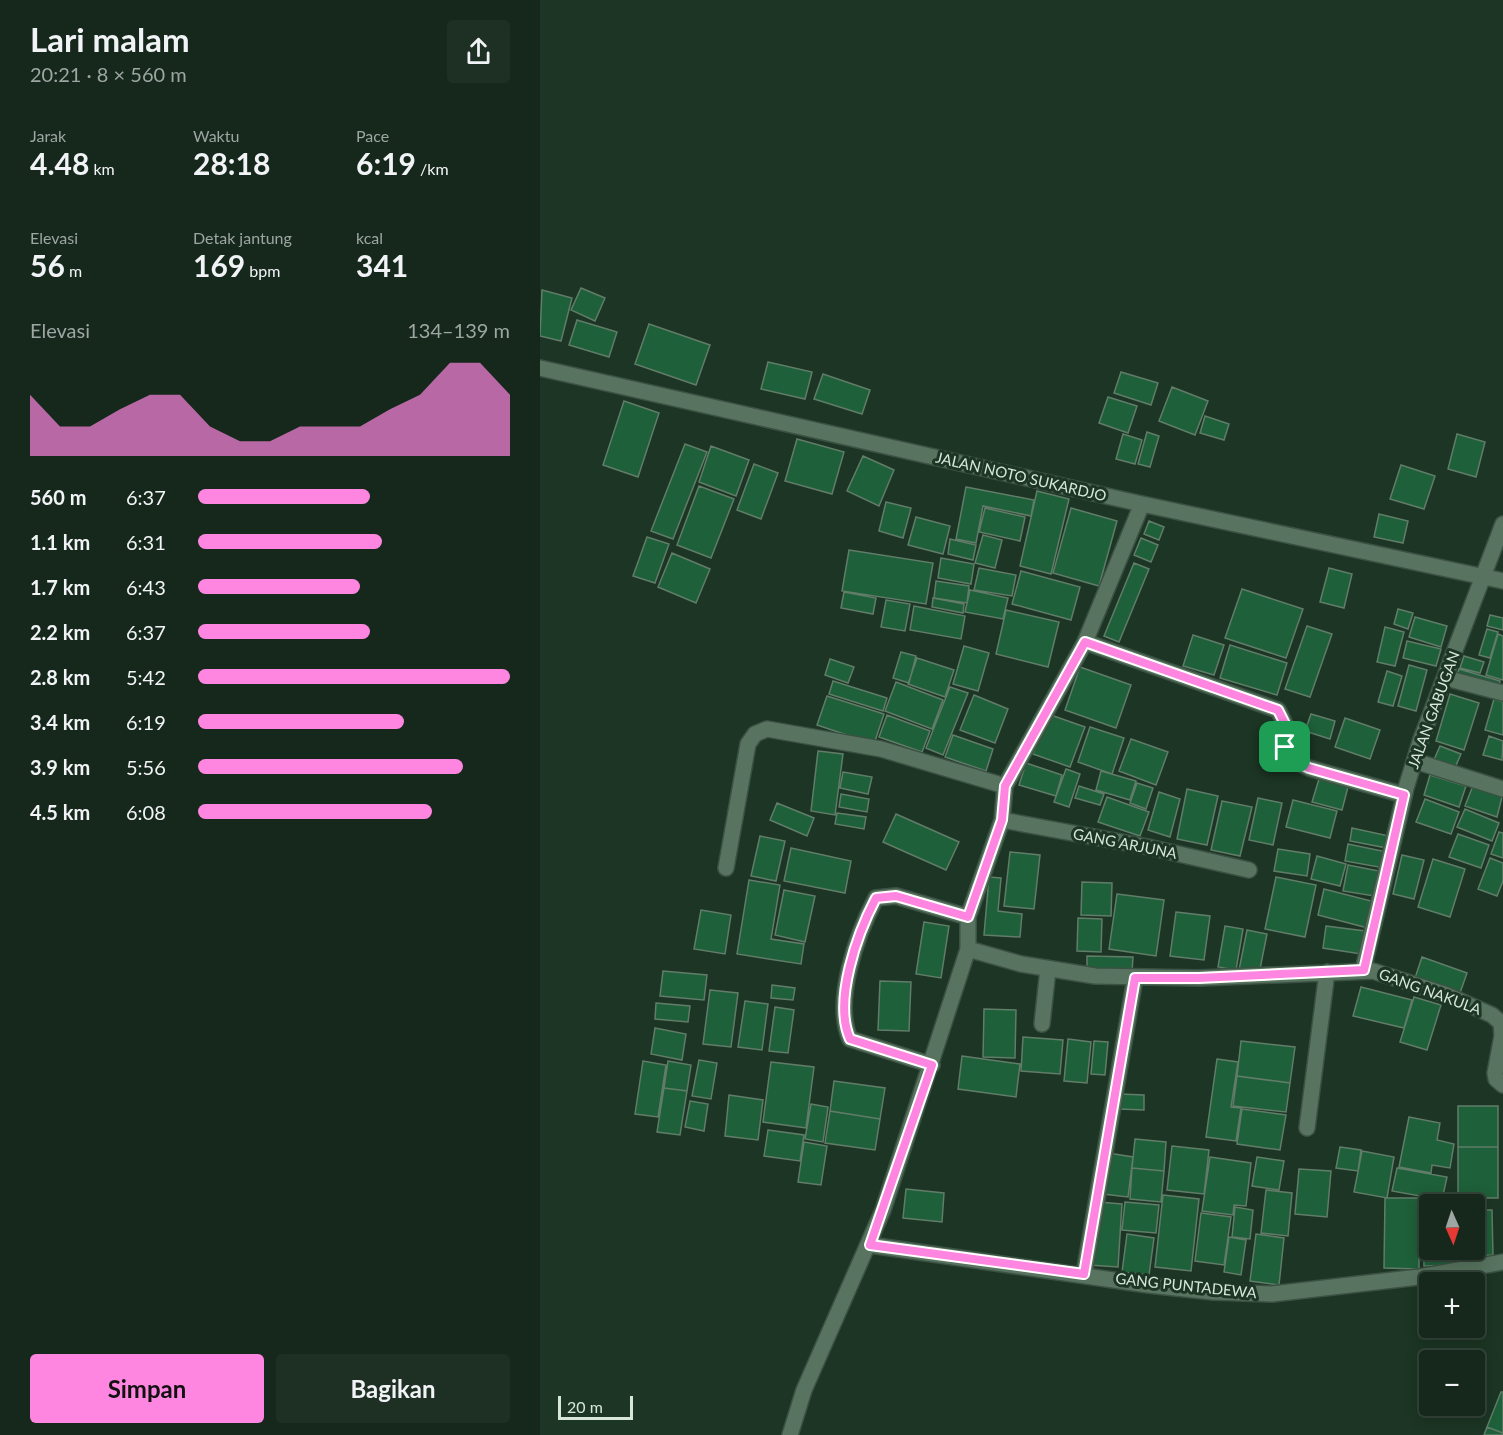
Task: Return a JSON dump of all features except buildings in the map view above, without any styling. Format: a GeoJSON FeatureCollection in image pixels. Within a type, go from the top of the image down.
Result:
{"type":"FeatureCollection","features":[{"type":"Feature","properties":{"kind":"street","name":"JALAN NOTO SUKARDJO"},"geometry":{"type":"LineString","coordinates":[[540,368],[1142,504],[1503,581]]}},
{"type":"Feature","properties":{"kind":"street"},"geometry":{"type":"LineString","coordinates":[[790,1435],[804,1390],[870,1245],[932,1065],[968,949],[968,917],[1002,820],[1005,786],[1085,642],[1142,504]]}},
{"type":"Feature","properties":{"kind":"street","name":"JALAN GABUGAN"},"geometry":{"type":"LineString","coordinates":[[1364,970],[1404,795],[1503,524]]}},
{"type":"Feature","properties":{"kind":"street"},"geometry":{"type":"LineString","coordinates":[[1085,642],[1278,710],[1285,724],[1286,757],[1309,768],[1404,795]]}},
{"type":"Feature","properties":{"kind":"street"},"geometry":{"type":"LineString","coordinates":[[1446,678],[1503,693]]}},
{"type":"Feature","properties":{"kind":"street"},"geometry":{"type":"LineString","coordinates":[[726,868],[748,744],[755,734],[767,729],[881,749],[1005,786]]}},
{"type":"Feature","properties":{"kind":"street"},"geometry":{"type":"LineString","coordinates":[[1415,761],[1503,789]]}},
{"type":"Feature","properties":{"kind":"street","name":"GANG ARJUNA"},"geometry":{"type":"LineString","coordinates":[[1002,820],[1148,847],[1249,870]]}},
{"type":"Feature","properties":{"kind":"street"},"geometry":{"type":"LineString","coordinates":[[932,1065],[850,1039],[843,1024],[846,979],[867,915],[876,898],[896,896],[968,917]]}},
{"type":"Feature","properties":{"kind":"street","name":"GANG NAKULA"},"geometry":{"type":"LineString","coordinates":[[968,949],[1048,969],[1095,976],[1199,978],[1364,970],[1447,995],[1502,1021],[1502,1036],[1495,1073],[1496,1079],[1503,1085]]}},
{"type":"Feature","properties":{"kind":"street"},"geometry":{"type":"LineString","coordinates":[[1041,1024],[1048,969]]}},
{"type":"Feature","properties":{"kind":"street"},"geometry":{"type":"LineString","coordinates":[[1306,1128],[1328,972]]}},
{"type":"Feature","properties":{"kind":"street"},"geometry":{"type":"LineString","coordinates":[[1084,1274],[1135,978]]}},
{"type":"Feature","properties":{"kind":"street","name":"GANG PUNTADEWA"},"geometry":{"type":"LineString","coordinates":[[870,1245],[1212,1292],[1272,1294],[1419,1277],[1503,1262]]}},
{"type":"Feature","properties":{"kind":"route"},"geometry":{"type":"LineString","coordinates":[[1085,642],[1278,710],[1285,724],[1285,747],[1286,757],[1309,768],[1404,795],[1364,970],[1199,978],[1135,978],[1084,1274],[870,1245],[884,1210],[932,1065],[850,1039],[843,1024],[846,979],[867,915],[876,898],[896,896],[968,917],[1002,820],[1005,786],[1085,642]]}}]}
